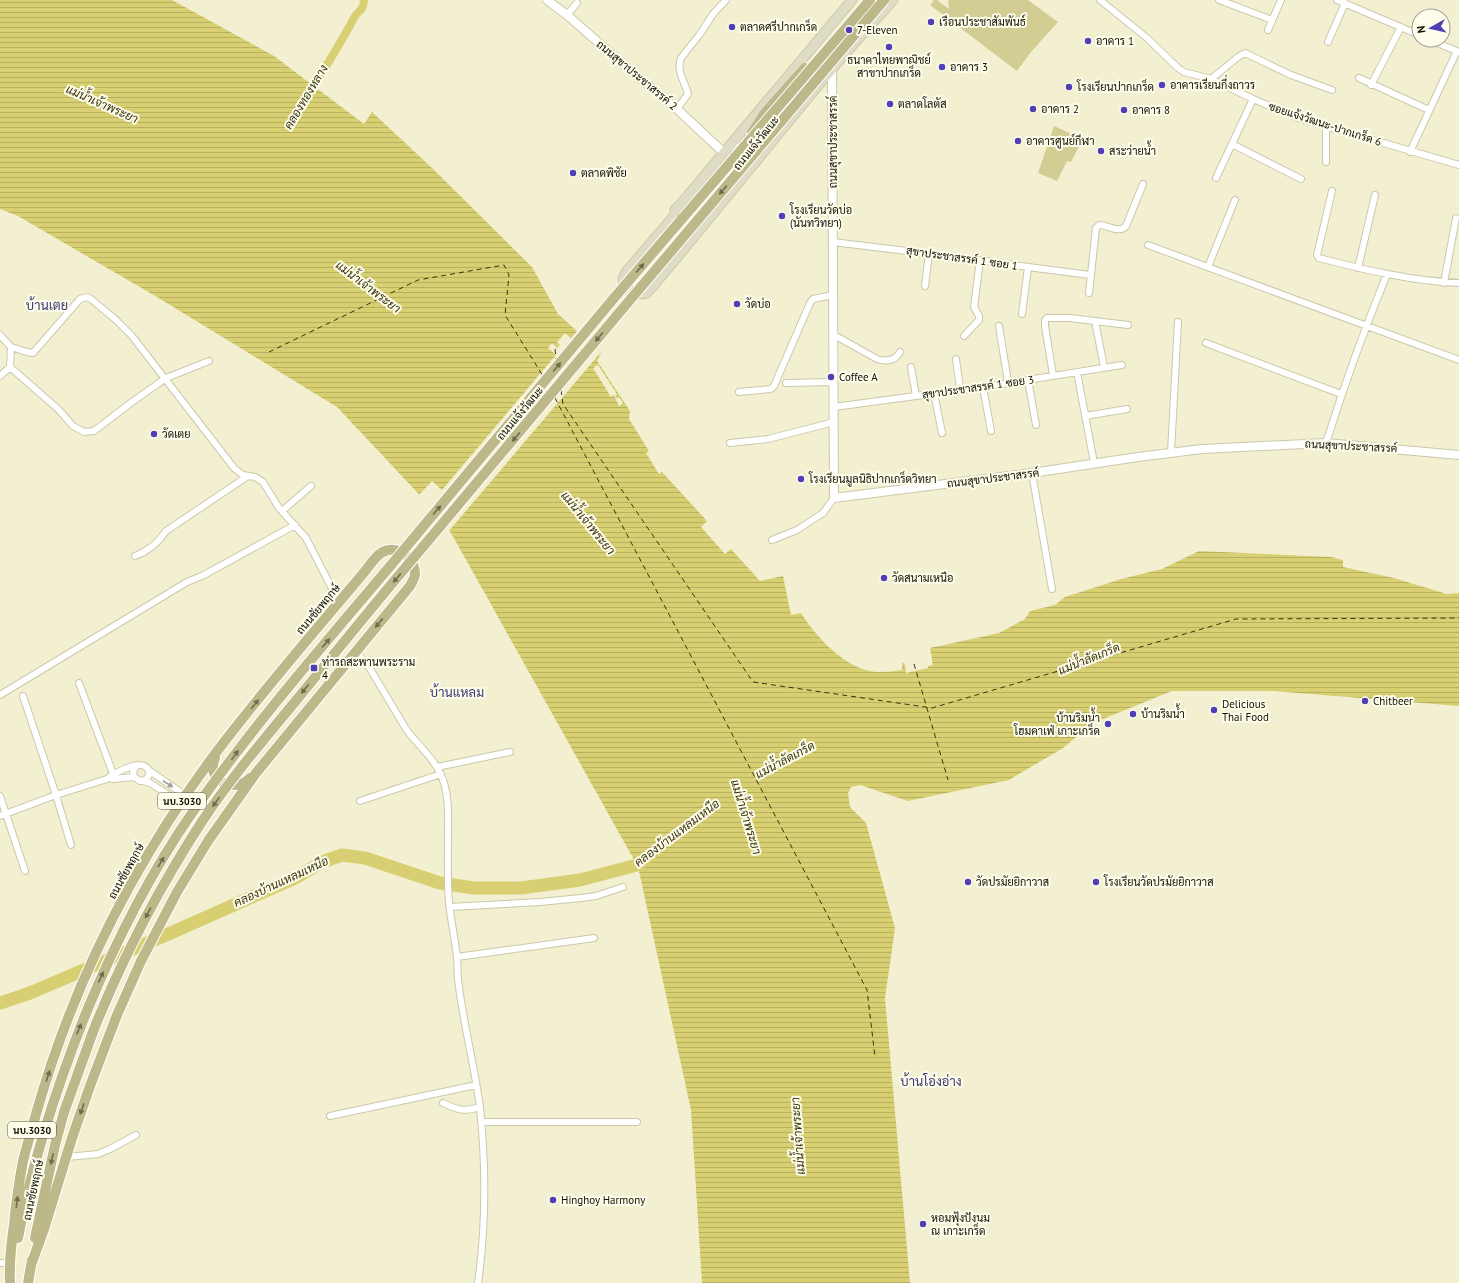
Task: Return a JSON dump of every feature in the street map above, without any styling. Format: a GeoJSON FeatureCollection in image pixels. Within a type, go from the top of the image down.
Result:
{"type":"FeatureCollection","features":[{"type":"Feature","properties":{"kind":"main road","name":"ถนนแจ้งวัฒนะ"},"geometry":{"type":"LineString","coordinates":[[852,0],[675,210],[675,215],[626,272],[623,279],[626,288],[632,293],[641,295],[647,293],[696,232],[728,197],[832,69],[892,0]]}},
{"type":"Feature","properties":{"kind":"main road"},"geometry":{"type":"LineString","coordinates":[[736,156],[765,113],[861,0]]}},
{"type":"Feature","properties":{"kind":"main road","name":"ถนนแจ้งวัฒนะ"},"geometry":{"type":"LineString","coordinates":[[412,540],[614,298],[870,0]]}},
{"type":"Feature","properties":{"kind":"main road","name":"ถนนแจ้งวัฒนะ"},"geometry":{"type":"LineString","coordinates":[[422,548],[884,0]]}},
{"type":"Feature","properties":{"kind":"main road"},"geometry":{"type":"LineString","coordinates":[[812,48],[832,69]]}},
{"type":"Feature","properties":{"kind":"main road"},"geometry":{"type":"LineString","coordinates":[[675,215],[677,219],[687,228],[696,232]]}},
{"type":"Feature","properties":{"kind":"main road","name":"ถนนชัยพฤกษ์"},"geometry":{"type":"LineString","coordinates":[[10,1283],[20,1229],[38,1151],[61,1078],[86,1013],[113,950],[138,903],[192,814],[238,750],[291,684],[412,540]]}},
{"type":"Feature","properties":{"kind":"main road","name":"ถนนชัยพฤกษ์"},"geometry":{"type":"LineString","coordinates":[[28,1283],[43,1199],[64,1112],[94,1029],[120,966],[136,936],[169,875],[202,821],[256,750],[385,591],[422,548]]}},
{"type":"Feature","properties":{"kind":"main road","name":"ถนนชัยพฤกษ์"},"geometry":{"type":"LineString","coordinates":[[10,1283],[4,1263],[24,1159],[43,1090],[60,1038],[83,983],[104,935],[139,869],[184,799],[218,751],[339,602],[381,553],[388,550],[399,551],[408,556],[414,565],[415,573],[410,586],[256,773],[208,841],[177,892],[144,956],[117,1015],[90,1086],[31,1265]]}},
{"type":"Feature","properties":{"kind":"main road"},"geometry":{"type":"LineString","coordinates":[[218,751],[212,768],[214,775],[224,784],[237,785],[244,783],[256,773]]}},
{"type":"Feature","properties":{"kind":"street","name":"ถนนสุขาประชาสรรค์ 2"},"geometry":{"type":"LineString","coordinates":[[547,0],[567,15],[677,109],[724,153]]}},
{"type":"Feature","properties":{"kind":"street"},"geometry":{"type":"LineString","coordinates":[[677,109],[688,94],[680,72],[681,58],[700,34],[713,14],[726,0]]}},
{"type":"Feature","properties":{"kind":"street"},"geometry":{"type":"LineString","coordinates":[[1219,0],[1272,20]]}},
{"type":"Feature","properties":{"kind":"street"},"geometry":{"type":"LineString","coordinates":[[1268,30],[1280,0]]}},
{"type":"Feature","properties":{"kind":"street"},"geometry":{"type":"LineString","coordinates":[[1337,0],[1411,31]]}},
{"type":"Feature","properties":{"kind":"street"},"geometry":{"type":"LineString","coordinates":[[567,15],[577,1]]}},
{"type":"Feature","properties":{"kind":"street","name":"ซอยแจ้งวัฒนะ-ปากเกร็ด 6"},"geometry":{"type":"LineString","coordinates":[[1105,1],[1184,72],[1211,78],[1252,99],[1298,118],[1459,166]]}},
{"type":"Feature","properties":{"kind":"street"},"geometry":{"type":"LineString","coordinates":[[1328,42],[1344,3]]}},
{"type":"Feature","properties":{"kind":"street"},"geometry":{"type":"LineString","coordinates":[[1371,85],[1401,27]]}},
{"type":"Feature","properties":{"kind":"street"},"geometry":{"type":"LineString","coordinates":[[1410,152],[1458,52],[1449,48]]}},
{"type":"Feature","properties":{"kind":"street"},"geometry":{"type":"LineString","coordinates":[[1211,78],[1245,53],[1291,75],[1332,90]]}},
{"type":"Feature","properties":{"kind":"street","name":"ถนนสุขาประชาสรรค์"},"geometry":{"type":"LineString","coordinates":[[832,69],[834,498],[1032,473],[1202,448],[1326,443],[1459,455]]}},
{"type":"Feature","properties":{"kind":"street"},"geometry":{"type":"LineString","coordinates":[[1359,78],[1371,85],[1429,110]]}},
{"type":"Feature","properties":{"kind":"street"},"geometry":{"type":"LineString","coordinates":[[1216,178],[1252,99]]}},
{"type":"Feature","properties":{"kind":"street"},"geometry":{"type":"LineString","coordinates":[[1326,126],[1326,162]]}},
{"type":"Feature","properties":{"kind":"street"},"geometry":{"type":"LineString","coordinates":[[1232,144],[1301,178]]}},
{"type":"Feature","properties":{"kind":"street"},"geometry":{"type":"LineString","coordinates":[[1089,293],[1096,228],[1099,225],[1104,225],[1119,230],[1123,229],[1143,184]]}},
{"type":"Feature","properties":{"kind":"street"},"geometry":{"type":"LineString","coordinates":[[1332,190],[1317,255],[1319,258],[1387,274],[1459,283]]}},
{"type":"Feature","properties":{"kind":"street"},"geometry":{"type":"LineString","coordinates":[[1358,268],[1375,195]]}},
{"type":"Feature","properties":{"kind":"street"},"geometry":{"type":"LineString","coordinates":[[1208,267],[1234,200]]}},
{"type":"Feature","properties":{"kind":"street"},"geometry":{"type":"LineString","coordinates":[[1444,282],[1456,218]]}},
{"type":"Feature","properties":{"kind":"street","name":"สุขาประชาสรรค์ 1 ซอย 1"},"geometry":{"type":"LineString","coordinates":[[833,242],[930,253],[1090,275]]}},
{"type":"Feature","properties":{"kind":"street"},"geometry":{"type":"LineString","coordinates":[[1148,245],[1459,360]]}},
{"type":"Feature","properties":{"kind":"street"},"geometry":{"type":"LineString","coordinates":[[925,286],[930,253]]}},
{"type":"Feature","properties":{"kind":"street"},"geometry":{"type":"LineString","coordinates":[[964,336],[979,320],[979,316],[974,306],[980,260]]}},
{"type":"Feature","properties":{"kind":"street"},"geometry":{"type":"LineString","coordinates":[[1022,314],[1028,267]]}},
{"type":"Feature","properties":{"kind":"street"},"geometry":{"type":"LineString","coordinates":[[1326,443],[1341,394],[1387,274]]}},
{"type":"Feature","properties":{"kind":"street"},"geometry":{"type":"LineString","coordinates":[[739,392],[770,389],[774,386],[810,303],[813,299],[833,295]]}},
{"type":"Feature","properties":{"kind":"street"},"geometry":{"type":"LineString","coordinates":[[0,335],[11,347],[33,353],[80,299],[87,297],[102,307],[132,336],[166,378],[234,468],[243,475],[255,477],[263,482],[282,511],[308,542],[339,602]]}},
{"type":"Feature","properties":{"kind":"street"},"geometry":{"type":"LineString","coordinates":[[1053,375],[1045,320],[1050,318],[1063,318],[1128,325]]}},
{"type":"Feature","properties":{"kind":"street"},"geometry":{"type":"LineString","coordinates":[[1095,321],[1104,368]]}},
{"type":"Feature","properties":{"kind":"street"},"geometry":{"type":"LineString","coordinates":[[1172,452],[1178,322]]}},
{"type":"Feature","properties":{"kind":"street"},"geometry":{"type":"LineString","coordinates":[[1000,326],[1008,382]]}},
{"type":"Feature","properties":{"kind":"street"},"geometry":{"type":"LineString","coordinates":[[834,334],[877,359],[884,361],[892,360],[898,357],[900,352]]}},
{"type":"Feature","properties":{"kind":"street"},"geometry":{"type":"LineString","coordinates":[[1206,343],[1341,394]]}},
{"type":"Feature","properties":{"kind":"street"},"geometry":{"type":"LineString","coordinates":[[0,376],[10,367],[11,347]]}},
{"type":"Feature","properties":{"kind":"street"},"geometry":{"type":"LineString","coordinates":[[956,359],[960,389]]}},
{"type":"Feature","properties":{"kind":"street"},"geometry":{"type":"LineString","coordinates":[[10,367],[58,409],[73,426],[84,432],[94,431],[166,378],[209,360]]}},
{"type":"Feature","properties":{"kind":"street","name":"สุขาประชาสรรค์ 1 ซอย 3"},"geometry":{"type":"LineString","coordinates":[[834,407],[983,387],[1122,365]]}},
{"type":"Feature","properties":{"kind":"street"},"geometry":{"type":"LineString","coordinates":[[911,367],[916,396]]}},
{"type":"Feature","properties":{"kind":"street"},"geometry":{"type":"LineString","coordinates":[[1077,372],[1094,463]]}},
{"type":"Feature","properties":{"kind":"street"},"geometry":{"type":"LineString","coordinates":[[1028,380],[1036,425]]}},
{"type":"Feature","properties":{"kind":"street"},"geometry":{"type":"LineString","coordinates":[[786,383],[834,382]]}},
{"type":"Feature","properties":{"kind":"street"},"geometry":{"type":"LineString","coordinates":[[983,387],[991,431]]}},
{"type":"Feature","properties":{"kind":"street"},"geometry":{"type":"LineString","coordinates":[[934,393],[942,433]]}},
{"type":"Feature","properties":{"kind":"street"},"geometry":{"type":"LineString","coordinates":[[1086,416],[1127,409]]}},
{"type":"Feature","properties":{"kind":"street"},"geometry":{"type":"LineString","coordinates":[[730,443],[768,439],[834,422]]}},
{"type":"Feature","properties":{"kind":"street"},"geometry":{"type":"LineString","coordinates":[[1032,473],[1052,589]]}},
{"type":"Feature","properties":{"kind":"street"},"geometry":{"type":"LineString","coordinates":[[135,556],[152,547],[158,542],[166,531],[248,476]]}},
{"type":"Feature","properties":{"kind":"street"},"geometry":{"type":"LineString","coordinates":[[282,511],[311,486]]}},
{"type":"Feature","properties":{"kind":"street"},"geometry":{"type":"LineString","coordinates":[[772,540],[797,530],[823,513],[834,498]]}},
{"type":"Feature","properties":{"kind":"street"},"geometry":{"type":"LineString","coordinates":[[0,695],[187,582],[204,575],[295,525]]}},
{"type":"Feature","properties":{"kind":"street"},"geometry":{"type":"LineString","coordinates":[[356,652],[369,667],[413,739],[428,753],[438,767],[446,790],[448,810],[449,899],[457,957],[458,986],[480,1107],[481,1122],[484,1191],[478,1283]]}},
{"type":"Feature","properties":{"kind":"street"},"geometry":{"type":"LineString","coordinates":[[79,683],[114,776]]}},
{"type":"Feature","properties":{"kind":"street"},"geometry":{"type":"LineString","coordinates":[[23,696],[71,845]]}},
{"type":"Feature","properties":{"kind":"street"},"geometry":{"type":"LineString","coordinates":[[438,767],[510,752]]}},
{"type":"Feature","properties":{"kind":"street"},"geometry":{"type":"LineString","coordinates":[[3,815],[56,795],[107,779],[140,764],[146,766],[184,799]]}},
{"type":"Feature","properties":{"kind":"street"},"geometry":{"type":"LineString","coordinates":[[134,777],[133,771],[136,765]]}},
{"type":"Feature","properties":{"kind":"street"},"geometry":{"type":"LineString","coordinates":[[143,781],[148,778],[150,771]]}},
{"type":"Feature","properties":{"kind":"street"},"geometry":{"type":"LineString","coordinates":[[360,801],[441,774]]}},
{"type":"Feature","properties":{"kind":"street"},"geometry":{"type":"LineString","coordinates":[[114,776],[134,777],[140,781],[150,783],[184,799]]}},
{"type":"Feature","properties":{"kind":"street"},"geometry":{"type":"LineString","coordinates":[[0,796],[3,815],[25,871]]}},
{"type":"Feature","properties":{"kind":"street"},"geometry":{"type":"LineString","coordinates":[[450,907],[568,900],[596,896],[623,887]]}},
{"type":"Feature","properties":{"kind":"street"},"geometry":{"type":"LineString","coordinates":[[457,957],[594,938]]}},
{"type":"Feature","properties":{"kind":"street"},"geometry":{"type":"LineString","coordinates":[[330,1116],[476,1085]]}},
{"type":"Feature","properties":{"kind":"street"},"geometry":{"type":"LineString","coordinates":[[443,1103],[458,1110],[480,1107]]}},
{"type":"Feature","properties":{"kind":"street"},"geometry":{"type":"LineString","coordinates":[[481,1122],[637,1122]]}},
{"type":"Feature","properties":{"kind":"street"},"geometry":{"type":"LineString","coordinates":[[66,1158],[98,1154],[136,1135]]}},
{"type":"Feature","properties":{"kind":"shaded area"},"geometry":{"type":"Polygon","coordinates":[[[934,0],[937,0],[949,9],[948,0],[1028,0],[1058,22],[1031,52],[1017,71],[930,5],[934,0]]]}},
{"type":"Feature","properties":{"kind":"shaded area"},"geometry":{"type":"Polygon","coordinates":[[[1054,126],[1083,139],[1071,162],[1067,161],[1057,181],[1038,173],[1054,126]]]}},
{"type":"Feature","properties":{"kind":"water"},"geometry":{"type":"Polygon","coordinates":[[[0,0],[172,0],[274,56],[364,124],[372,112],[432,168],[532,267],[558,314],[601,353],[597,361],[630,411],[629,419],[649,451],[646,453],[659,474],[662,472],[707,521],[701,527],[725,554],[731,549],[760,581],[783,576],[791,615],[801,613],[824,642],[855,666],[878,672],[902,670],[902,663],[932,658],[930,648],[999,633],[1025,619],[1030,611],[1055,605],[1065,597],[1121,579],[1162,569],[1199,551],[1331,557],[1343,560],[1343,567],[1394,578],[1447,594],[1459,593],[1459,706],[1273,691],[1172,691],[1093,723],[1063,748],[1009,780],[908,801],[860,785],[851,787],[848,793],[850,807],[866,823],[895,928],[885,998],[910,1283],[702,1283],[691,1110],[637,865],[451,533],[430,506],[337,407],[157,297],[18,216],[0,209],[0,0]]]}},
{"type":"Feature","properties":{"kind":"pier"},"geometry":{"type":"Polygon","coordinates":[[[578,330],[602,351],[448,532],[419,495],[432,481],[442,490],[556,355],[548,348],[552,343],[557,348],[560,345],[557,342],[565,333],[571,338],[578,330]]]}},
{"type":"Feature","properties":{"kind":"pier"},"geometry":{"type":"Polygon","coordinates":[[[598,365],[617,394],[615,395],[617,398],[619,397],[623,403],[619,406],[614,395],[611,397],[593,368],[598,365]]]}},
{"type":"Feature","properties":{"kind":"pier"},"geometry":{"type":"Polygon","coordinates":[[[931,656],[933,665],[928,666],[928,668],[906,673],[904,661],[931,656]]]}},
{"type":"Feature","properties":{"kind":"waterway","name":"คลองทองหลาง"},"geometry":{"type":"LineString","coordinates":[[308,95],[354,18],[362,9],[364,0]]}},
{"type":"Feature","properties":{"kind":"waterway","name":"คลองบ้านแหลมเหนือ"},"geometry":{"type":"LineString","coordinates":[[0,1003],[30,993],[173,932],[297,877],[322,862],[342,855],[365,858],[440,883],[474,888],[521,888],[580,880],[637,865],[650,855]]}},
{"type":"Feature","properties":{"kind":"ferry route"},"geometry":{"type":"LineString","coordinates":[[269,352],[418,280],[504,265],[509,275],[505,315],[543,376]]}},
{"type":"Feature","properties":{"kind":"ferry route"},"geometry":{"type":"LineString","coordinates":[[555,349],[556,359]]}},
{"type":"Feature","properties":{"kind":"ferry route"},"geometry":{"type":"LineString","coordinates":[[561,390],[563,404],[753,682],[932,708],[1236,619],[1459,618]]}},
{"type":"Feature","properties":{"kind":"ferry route"},"geometry":{"type":"LineString","coordinates":[[555,398],[867,990],[875,1057]]}},
{"type":"Feature","properties":{"kind":"ferry route"},"geometry":{"type":"LineString","coordinates":[[914,664],[948,780]]}},
{"type":"Feature","properties":{"kind":"place","name":"เรือนประชาสัมพันธ์"},"geometry":{"type":"Point","coordinates":[931,22]}},
{"type":"Feature","properties":{"kind":"place","name":"ตลาดศรีปากเกร็ด"},"geometry":{"type":"Point","coordinates":[732,27]}},
{"type":"Feature","properties":{"kind":"place","name":"7-Eleven"},"geometry":{"type":"Point","coordinates":[849,30]}},
{"type":"Feature","properties":{"kind":"place","name":"อาคาร 1"},"geometry":{"type":"Point","coordinates":[1088,41]}},
{"type":"Feature","properties":{"kind":"place","name":"ธนาคาไทยพาณิชย์ สาขาปากเกร็ด"},"geometry":{"type":"Point","coordinates":[889,47]}},
{"type":"Feature","properties":{"kind":"place","name":"อาคาร 3"},"geometry":{"type":"Point","coordinates":[942,67]}},
{"type":"Feature","properties":{"kind":"place","name":"อาคารเรียนกึ่งถาวร"},"geometry":{"type":"Point","coordinates":[1162,85]}},
{"type":"Feature","properties":{"kind":"place","name":"โรงเรียนปากเกร็ด"},"geometry":{"type":"Point","coordinates":[1069,87]}},
{"type":"Feature","properties":{"kind":"place","name":"ตลาดโลตัส"},"geometry":{"type":"Point","coordinates":[890,104]}},
{"type":"Feature","properties":{"kind":"place","name":"อาคาร 2"},"geometry":{"type":"Point","coordinates":[1033,109]}},
{"type":"Feature","properties":{"kind":"place","name":"อาคาร 8"},"geometry":{"type":"Point","coordinates":[1124,110]}},
{"type":"Feature","properties":{"kind":"place","name":"อาคารศูนย์กีฬา"},"geometry":{"type":"Point","coordinates":[1018,141]}},
{"type":"Feature","properties":{"kind":"place","name":"สระว่ายน้ำ"},"geometry":{"type":"Point","coordinates":[1101,151]}},
{"type":"Feature","properties":{"kind":"place","name":"ตลาดพิชัย"},"geometry":{"type":"Point","coordinates":[573,173]}},
{"type":"Feature","properties":{"kind":"place","name":"โรงเรียนวัดบ่อ (นันทวิทยา)"},"geometry":{"type":"Point","coordinates":[782,216]}},
{"type":"Feature","properties":{"kind":"place","name":"วัดบ่อ"},"geometry":{"type":"Point","coordinates":[737,304]}},
{"type":"Feature","properties":{"kind":"place","name":"Coffee A"},"geometry":{"type":"Point","coordinates":[831,377]}},
{"type":"Feature","properties":{"kind":"place","name":"วัดเตย"},"geometry":{"type":"Point","coordinates":[154,434]}},
{"type":"Feature","properties":{"kind":"place","name":"โรงเรียนมูลนิธิปากเกร็ดวิทยา"},"geometry":{"type":"Point","coordinates":[801,479]}},
{"type":"Feature","properties":{"kind":"place","name":"วัดสนามเหนือ"},"geometry":{"type":"Point","coordinates":[884,578]}},
{"type":"Feature","properties":{"kind":"place","name":"ท่ารถสะพานพระราม 4"},"geometry":{"type":"Point","coordinates":[314,668]}},
{"type":"Feature","properties":{"kind":"place","name":"Chitbeer"},"geometry":{"type":"Point","coordinates":[1365,701]}},
{"type":"Feature","properties":{"kind":"place","name":"Delicious Thai Food"},"geometry":{"type":"Point","coordinates":[1214,710]}},
{"type":"Feature","properties":{"kind":"place","name":"บ้านริมน้ำ"},"geometry":{"type":"Point","coordinates":[1133,714]}},
{"type":"Feature","properties":{"kind":"place","name":"บ้านริมน้ำ โฮมคาเฟ่ เกาะเกร็ด"},"geometry":{"type":"Point","coordinates":[1108,724]}},
{"type":"Feature","properties":{"kind":"place","name":"วัดปรมัยยิกาวาส"},"geometry":{"type":"Point","coordinates":[968,882]}},
{"type":"Feature","properties":{"kind":"place","name":"โรงเรียนวัดปรมัยยิกาวาส"},"geometry":{"type":"Point","coordinates":[1096,882]}},
{"type":"Feature","properties":{"kind":"place","name":"Hinghoy Harmony"},"geometry":{"type":"Point","coordinates":[553,1200]}},
{"type":"Feature","properties":{"kind":"place","name":"หอมฟุ้งปังนม ณ เกาะเกร็ด"},"geometry":{"type":"Point","coordinates":[923,1224]}},
{"type":"Feature","properties":{"kind":"district","name":"บ้านเตย"},"geometry":{"type":"Point","coordinates":[47,305]}},
{"type":"Feature","properties":{"kind":"district","name":"บ้านแหลม"},"geometry":{"type":"Point","coordinates":[457,692]}},
{"type":"Feature","properties":{"kind":"district","name":"บ้านโอ่งอ่าง"},"geometry":{"type":"Point","coordinates":[931,1081]}},
{"type":"Feature","properties":{"kind":"water label","name":"แม่น้ำเจ้าพระยา"},"geometry":{"type":"Point","coordinates":[102,104]}},
{"type":"Feature","properties":{"kind":"water label","name":"แม่น้ำเจ้าพระยา"},"geometry":{"type":"Point","coordinates":[368,287]}},
{"type":"Feature","properties":{"kind":"water label","name":"แม่น้ำเจ้าพระยา"},"geometry":{"type":"Point","coordinates":[588,523]}},
{"type":"Feature","properties":{"kind":"water label","name":"แม่น้ำลัดเกร็ด"},"geometry":{"type":"Point","coordinates":[1089,659]}},
{"type":"Feature","properties":{"kind":"water label","name":"แม่น้ำลัดเกร็ด"},"geometry":{"type":"Point","coordinates":[785,760]}},
{"type":"Feature","properties":{"kind":"water label","name":"แม่น้ำเจ้าพระยา"},"geometry":{"type":"Point","coordinates":[746,817]}},
{"type":"Feature","properties":{"kind":"water label","name":"แม่น้ำเจ้าพระยา"},"geometry":{"type":"Point","coordinates":[798,1136]}}]}
